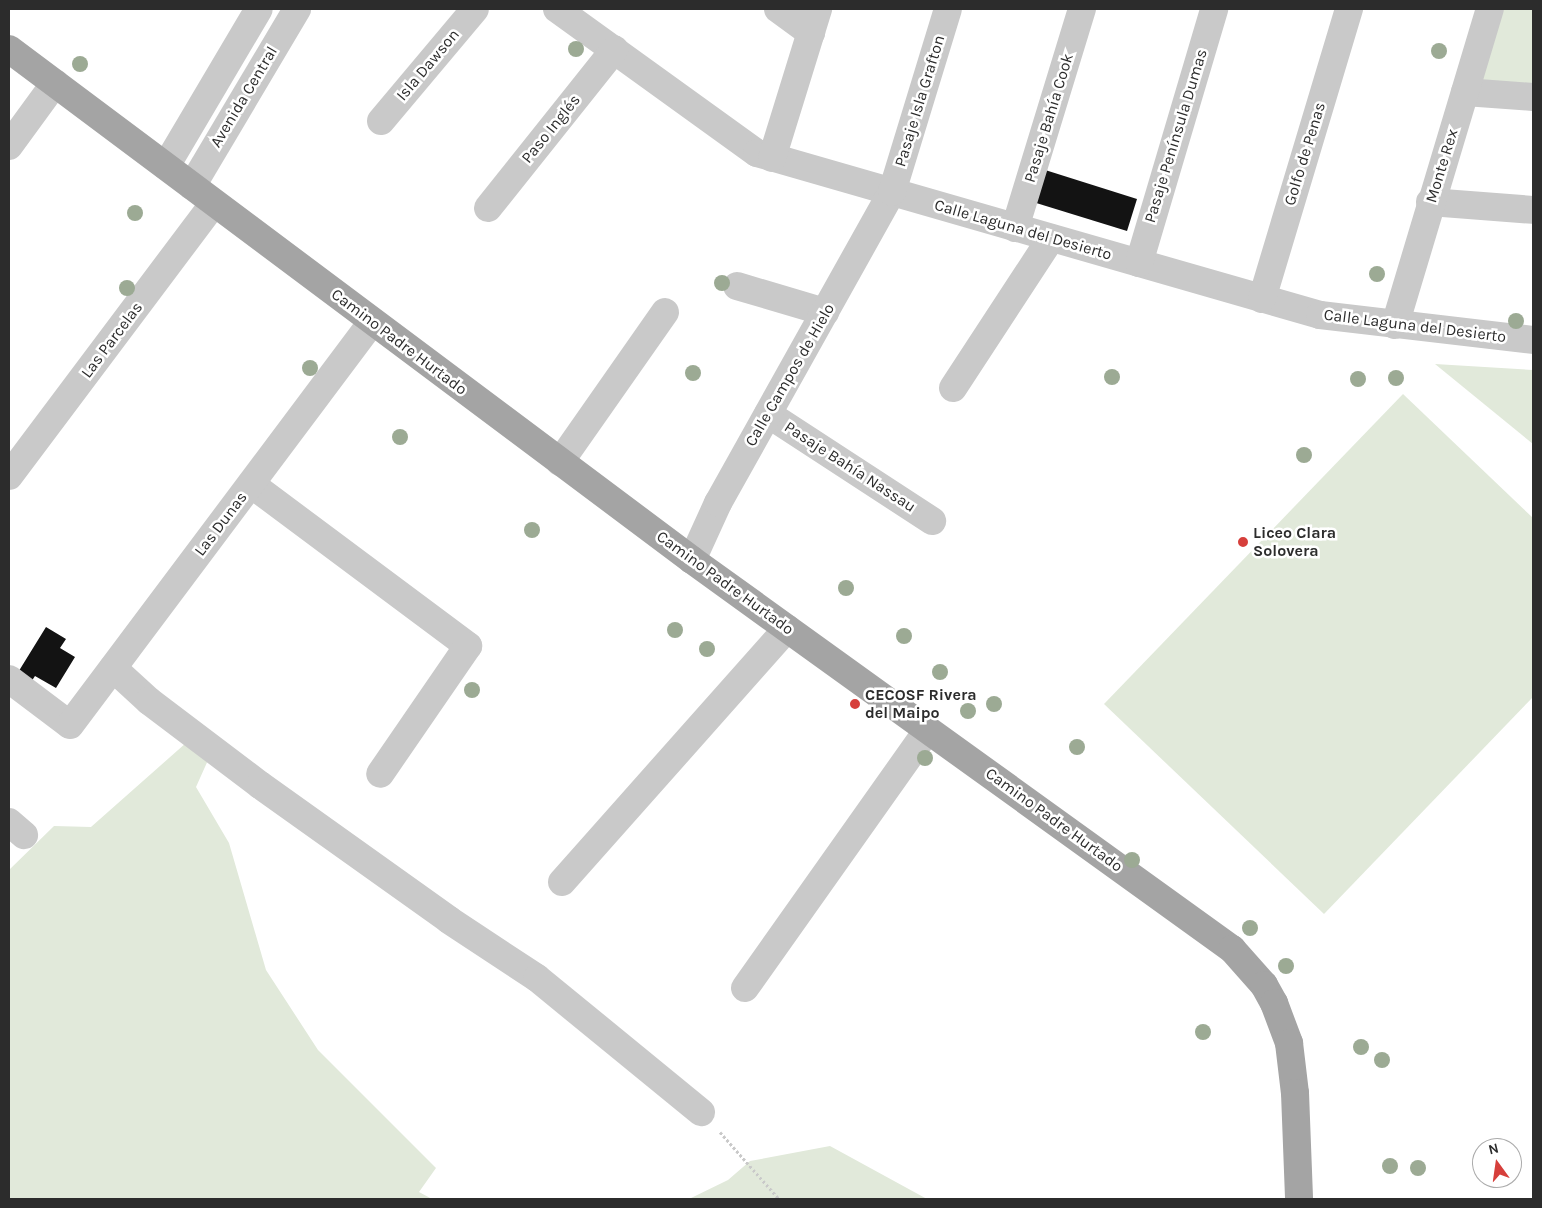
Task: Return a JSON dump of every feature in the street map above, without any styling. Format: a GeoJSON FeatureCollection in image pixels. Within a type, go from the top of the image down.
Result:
{"type":"FeatureCollection","features":[{"type":"Feature","properties":{"kind":"main road","name":"Camino Padre Hurtado"},"geometry":{"type":"LineString","coordinates":[[9,49],[692,560],[1208,930],[1249,966],[1274,1003],[1289,1044],[1295,1093],[1299,1199]]}},
{"type":"Feature","properties":{"kind":"street","name":"Avenida Central"},"geometry":{"type":"LineString","coordinates":[[166,166],[259,9]]}},
{"type":"Feature","properties":{"kind":"street","name":"Avenida Central"},"geometry":{"type":"LineString","coordinates":[[192,186],[297,9]]}},
{"type":"Feature","properties":{"kind":"street","name":"Isla Dawson"},"geometry":{"type":"LineString","coordinates":[[381,121],[475,9]]}},
{"type":"Feature","properties":{"kind":"street","name":"Calle Laguna del Desierto"},"geometry":{"type":"LineString","coordinates":[[557,9],[757,153],[1320,316],[1533,340]]}},
{"type":"Feature","properties":{"kind":"street"},"geometry":{"type":"LineString","coordinates":[[772,158],[814,21],[778,9]]}},
{"type":"Feature","properties":{"kind":"street","name":"Pasaje Isla Grafton"},"geometry":{"type":"LineString","coordinates":[[892,192],[948,9]]}},
{"type":"Feature","properties":{"kind":"street","name":"Pasaje Bahía Cook"},"geometry":{"type":"LineString","coordinates":[[1015,228],[1082,9]]}},
{"type":"Feature","properties":{"kind":"street","name":"Pasaje Península Dumas"},"geometry":{"type":"LineString","coordinates":[[1138,263],[1214,9]]}},
{"type":"Feature","properties":{"kind":"street","name":"Golfo de Penas"},"geometry":{"type":"LineString","coordinates":[[1262,299],[1349,9]]}},
{"type":"Feature","properties":{"kind":"street","name":"Monte Rex"},"geometry":{"type":"LineString","coordinates":[[1395,325],[1430,202],[1490,9]]}},
{"type":"Feature","properties":{"kind":"street","name":"Paso Inglés"},"geometry":{"type":"LineString","coordinates":[[488,208],[615,49]]}},
{"type":"Feature","properties":{"kind":"street"},"geometry":{"type":"LineString","coordinates":[[9,146],[55,84]]}},
{"type":"Feature","properties":{"kind":"street"},"geometry":{"type":"LineString","coordinates":[[1465,92],[1533,97]]}},
{"type":"Feature","properties":{"kind":"street","name":"Calle Campos de Hielo"},"geometry":{"type":"LineString","coordinates":[[692,560],[718,502],[892,192]]}},
{"type":"Feature","properties":{"kind":"street"},"geometry":{"type":"LineString","coordinates":[[1430,202],[1533,210]]}},
{"type":"Feature","properties":{"kind":"street","name":"Las Parcelas"},"geometry":{"type":"LineString","coordinates":[[9,476],[214,203]]}},
{"type":"Feature","properties":{"kind":"street"},"geometry":{"type":"LineString","coordinates":[[953,388],[1051,238]]}},
{"type":"Feature","properties":{"kind":"street"},"geometry":{"type":"LineString","coordinates":[[737,286],[825,312]]}},
{"type":"Feature","properties":{"kind":"street"},"geometry":{"type":"LineString","coordinates":[[560,462],[665,312]]}},
{"type":"Feature","properties":{"kind":"street","name":"Las Dunas"},"geometry":{"type":"LineString","coordinates":[[9,680],[70,725],[372,322]]}},
{"type":"Feature","properties":{"kind":"street","name":"Pasaje Bahía Nassau"},"geometry":{"type":"LineString","coordinates":[[768,414],[932,521]]}},
{"type":"Feature","properties":{"kind":"street"},"geometry":{"type":"LineString","coordinates":[[251,484],[468,646],[380,774]]}},
{"type":"Feature","properties":{"kind":"street"},"geometry":{"type":"LineString","coordinates":[[562,882],[787,629]]}},
{"type":"Feature","properties":{"kind":"street"},"geometry":{"type":"LineString","coordinates":[[113,668],[150,700],[260,785],[449,920],[537,978],[702,1112]]}},
{"type":"Feature","properties":{"kind":"street"},"geometry":{"type":"LineString","coordinates":[[745,988],[928,730]]}},
{"type":"Feature","properties":{"kind":"path"},"geometry":{"type":"LineString","coordinates":[[702,1112],[779,1199]]}},
{"type":"Feature","properties":{"kind":"green space"},"geometry":{"type":"Polygon","coordinates":[[[1490,9],[1533,9],[1533,97],[1465,92],[1490,9]]]}},
{"type":"Feature","properties":{"kind":"green space"},"geometry":{"type":"Polygon","coordinates":[[[1435,364],[1533,370],[1533,444],[1435,364]]]}},
{"type":"Feature","properties":{"kind":"green space"},"geometry":{"type":"Polygon","coordinates":[[[1403,394],[1533,518],[1533,697],[1324,914],[1104,704],[1403,394]]]}},
{"type":"Feature","properties":{"kind":"green space"},"geometry":{"type":"Polygon","coordinates":[[[195,735],[209,758],[196,787],[229,843],[266,970],[318,1050],[436,1168],[419,1192],[432,1199],[9,1199],[9,870],[54,826],[91,827],[195,735]]]}},
{"type":"Feature","properties":{"kind":"green space"},"geometry":{"type":"Polygon","coordinates":[[[830,1146],[927,1199],[689,1199],[728,1180],[750,1161],[830,1146]]]}},
{"type":"Feature","properties":{"kind":"building"},"geometry":{"type":"Polygon","coordinates":[[[1042,169],[1137,199],[1127,231],[1033,202],[1042,169]]]}},
{"type":"Feature","properties":{"kind":"building"},"geometry":{"type":"Polygon","coordinates":[[[46,627],[66,639],[60,648],[75,657],[56,688],[35,676],[31,682],[17,674],[46,627]]]}},
{"type":"Feature","properties":{"kind":"place","name":"Liceo Clara Solovera"},"geometry":{"type":"Point","coordinates":[1243,542]}},
{"type":"Feature","properties":{"kind":"place","name":"CECOSF Rivera del Maipo"},"geometry":{"type":"Point","coordinates":[855,704]}}]}
